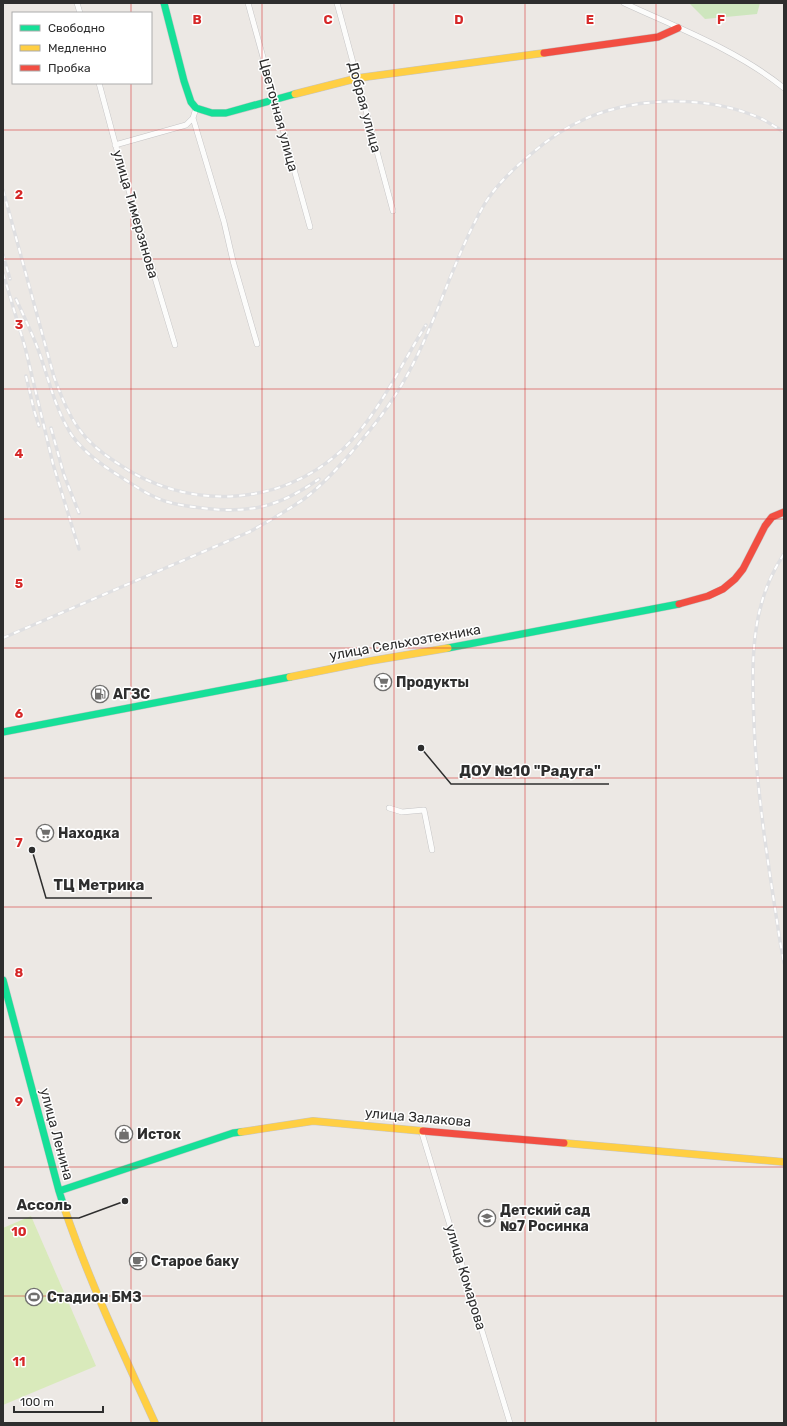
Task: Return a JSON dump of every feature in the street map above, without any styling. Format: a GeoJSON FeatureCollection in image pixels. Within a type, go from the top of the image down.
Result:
{"type":"FeatureCollection","features":[{"type":"Feature","properties":{"kind":"street"},"geometry":{"type":"LineString","coordinates":[[164,3],[184,81],[191,102],[196,108],[203,112],[212,113],[226,113],[358,78],[658,37],[678,28]]}},
{"type":"Feature","properties":{"kind":"street","name":"Цветочная улица"},"geometry":{"type":"LineString","coordinates":[[248,3],[310,227]]}},
{"type":"Feature","properties":{"kind":"street","name":"Добрая улица"},"geometry":{"type":"LineString","coordinates":[[337,3],[393,211]]}},
{"type":"Feature","properties":{"kind":"street"},"geometry":{"type":"LineString","coordinates":[[624,3],[736,55],[767,74],[784,88]]}},
{"type":"Feature","properties":{"kind":"street","name":"улица Тимерзянова"},"geometry":{"type":"LineString","coordinates":[[99,84],[116,146],[175,345]]}},
{"type":"Feature","properties":{"kind":"street"},"geometry":{"type":"LineString","coordinates":[[116,146],[186,125],[193,118],[196,108]]}},
{"type":"Feature","properties":{"kind":"street"},"geometry":{"type":"LineString","coordinates":[[193,118],[224,222],[233,261],[257,344]]}},
{"type":"Feature","properties":{"kind":"street","name":"улица Сельхозтехника"},"geometry":{"type":"LineString","coordinates":[[3,732],[370,661],[490,641],[670,607],[708,596],[723,589],[735,579],[743,569],[772,517],[784,512]]}},
{"type":"Feature","properties":{"kind":"street"},"geometry":{"type":"LineString","coordinates":[[389,808],[402,812],[424,810],[432,850]]}},
{"type":"Feature","properties":{"kind":"street","name":"улица Ленина"},"geometry":{"type":"LineString","coordinates":[[3,980],[59,1191],[70,1225],[155,1423]]}},
{"type":"Feature","properties":{"kind":"street","name":"улица Залакова"},"geometry":{"type":"LineString","coordinates":[[59,1191],[233,1132],[313,1121],[784,1162]]}},
{"type":"Feature","properties":{"kind":"street","name":"улица Комарова"},"geometry":{"type":"LineString","coordinates":[[421,1130],[510,1423]]}},
{"type":"Feature","properties":{"kind":"green space"},"geometry":{"type":"Polygon","coordinates":[[[689,3],[760,3],[757,14],[705,19],[689,3]]]}},
{"type":"Feature","properties":{"kind":"green space","name":"Стадион БМЗ"},"geometry":{"type":"Polygon","coordinates":[[[31,1216],[96,1366],[3,1405],[3,1228],[31,1216]]]}},
{"type":"Feature","properties":{"kind":"railway"},"geometry":{"type":"LineString","coordinates":[[3,638],[249,532],[290,508],[316,489],[350,454],[373,426],[389,405],[408,374],[420,351],[461,252],[484,205],[499,184],[517,166],[536,149],[557,134],[587,118],[608,111],[653,102],[676,101],[722,106],[744,112],[764,120],[784,132]]}},
{"type":"Feature","properties":{"kind":"railway"},"geometry":{"type":"LineString","coordinates":[[3,190],[54,377],[71,417],[87,439],[107,456],[144,479],[173,489],[202,495],[232,496],[262,492],[290,483],[317,469],[342,450],[367,422],[388,390],[426,325]]}},
{"type":"Feature","properties":{"kind":"railway"},"geometry":{"type":"LineString","coordinates":[[3,255],[10,279]]}},
{"type":"Feature","properties":{"kind":"railway"},"geometry":{"type":"LineString","coordinates":[[3,273],[25,347],[53,464],[79,549]]}},
{"type":"Feature","properties":{"kind":"railway"},"geometry":{"type":"LineString","coordinates":[[16,299],[36,344],[55,401],[71,434],[81,447],[94,458],[142,490],[160,499],[178,504],[219,510],[235,510],[250,509],[277,502],[304,489],[319,479]]}},
{"type":"Feature","properties":{"kind":"railway"},"geometry":{"type":"LineString","coordinates":[[26,376],[39,426]]}},
{"type":"Feature","properties":{"kind":"railway"},"geometry":{"type":"LineString","coordinates":[[51,428],[64,475],[79,513]]}},
{"type":"Feature","properties":{"kind":"railway"},"geometry":{"type":"LineString","coordinates":[[784,554],[764,594],[755,636],[753,658],[754,724],[758,779],[764,833],[784,963]]}},
{"type":"Feature","properties":{"kind":"traffic: fast"},"geometry":{"type":"LineString","coordinates":[[164,3],[184,81],[191,102],[196,108],[212,113],[226,113],[295,94]]}},
{"type":"Feature","properties":{"kind":"traffic: fast"},"geometry":{"type":"LineString","coordinates":[[448,648],[679,604]]}},
{"type":"Feature","properties":{"kind":"traffic: fast"},"geometry":{"type":"LineString","coordinates":[[3,732],[290,677]]}},
{"type":"Feature","properties":{"kind":"traffic: fast"},"geometry":{"type":"LineString","coordinates":[[3,980],[65,1210]]}},
{"type":"Feature","properties":{"kind":"traffic: fast"},"geometry":{"type":"LineString","coordinates":[[59,1191],[233,1133],[241,1132]]}},
{"type":"Feature","properties":{"kind":"traffic: slow"},"geometry":{"type":"LineString","coordinates":[[295,94],[358,78],[544,53]]}},
{"type":"Feature","properties":{"kind":"traffic: slow"},"geometry":{"type":"LineString","coordinates":[[290,677],[370,661],[448,648]]}},
{"type":"Feature","properties":{"kind":"traffic: slow"},"geometry":{"type":"LineString","coordinates":[[241,1132],[313,1121],[423,1131]]}},
{"type":"Feature","properties":{"kind":"traffic: slow"},"geometry":{"type":"LineString","coordinates":[[564,1143],[784,1162]]}},
{"type":"Feature","properties":{"kind":"traffic: slow"},"geometry":{"type":"LineString","coordinates":[[65,1210],[96,1291],[155,1423]]}},
{"type":"Feature","properties":{"kind":"traffic: jam"},"geometry":{"type":"LineString","coordinates":[[544,53],[658,37],[678,28]]}},
{"type":"Feature","properties":{"kind":"traffic: jam"},"geometry":{"type":"LineString","coordinates":[[679,604],[708,596],[723,589],[735,579],[743,569],[765,526],[772,517],[784,512]]}},
{"type":"Feature","properties":{"kind":"traffic: jam"},"geometry":{"type":"LineString","coordinates":[[423,1131],[564,1143]]}},
{"type":"Feature","properties":{"kind":"place","name":"Продукты"},"geometry":{"type":"Point","coordinates":[383,682]}},
{"type":"Feature","properties":{"kind":"place","name":"АГЗС"},"geometry":{"type":"Point","coordinates":[100,694]}},
{"type":"Feature","properties":{"kind":"place","name":"ДОУ №10 \"Радуга\""},"geometry":{"type":"Point","coordinates":[421,748]}},
{"type":"Feature","properties":{"kind":"place","name":"Находка"},"geometry":{"type":"Point","coordinates":[45,833]}},
{"type":"Feature","properties":{"kind":"place","name":"ТЦ Метрика"},"geometry":{"type":"Point","coordinates":[32,850]}},
{"type":"Feature","properties":{"kind":"place","name":"Исток"},"geometry":{"type":"Point","coordinates":[124,1134]}},
{"type":"Feature","properties":{"kind":"place","name":"Ассоль"},"geometry":{"type":"Point","coordinates":[125,1201]}},
{"type":"Feature","properties":{"kind":"place","name":"Детский сад №7 Росинка"},"geometry":{"type":"Point","coordinates":[487,1218]}},
{"type":"Feature","properties":{"kind":"place","name":"Старое баку"},"geometry":{"type":"Point","coordinates":[138,1261]}},
{"type":"Feature","properties":{"kind":"place","name":"Стадион БМЗ"},"geometry":{"type":"Point","coordinates":[34,1297]}}]}
